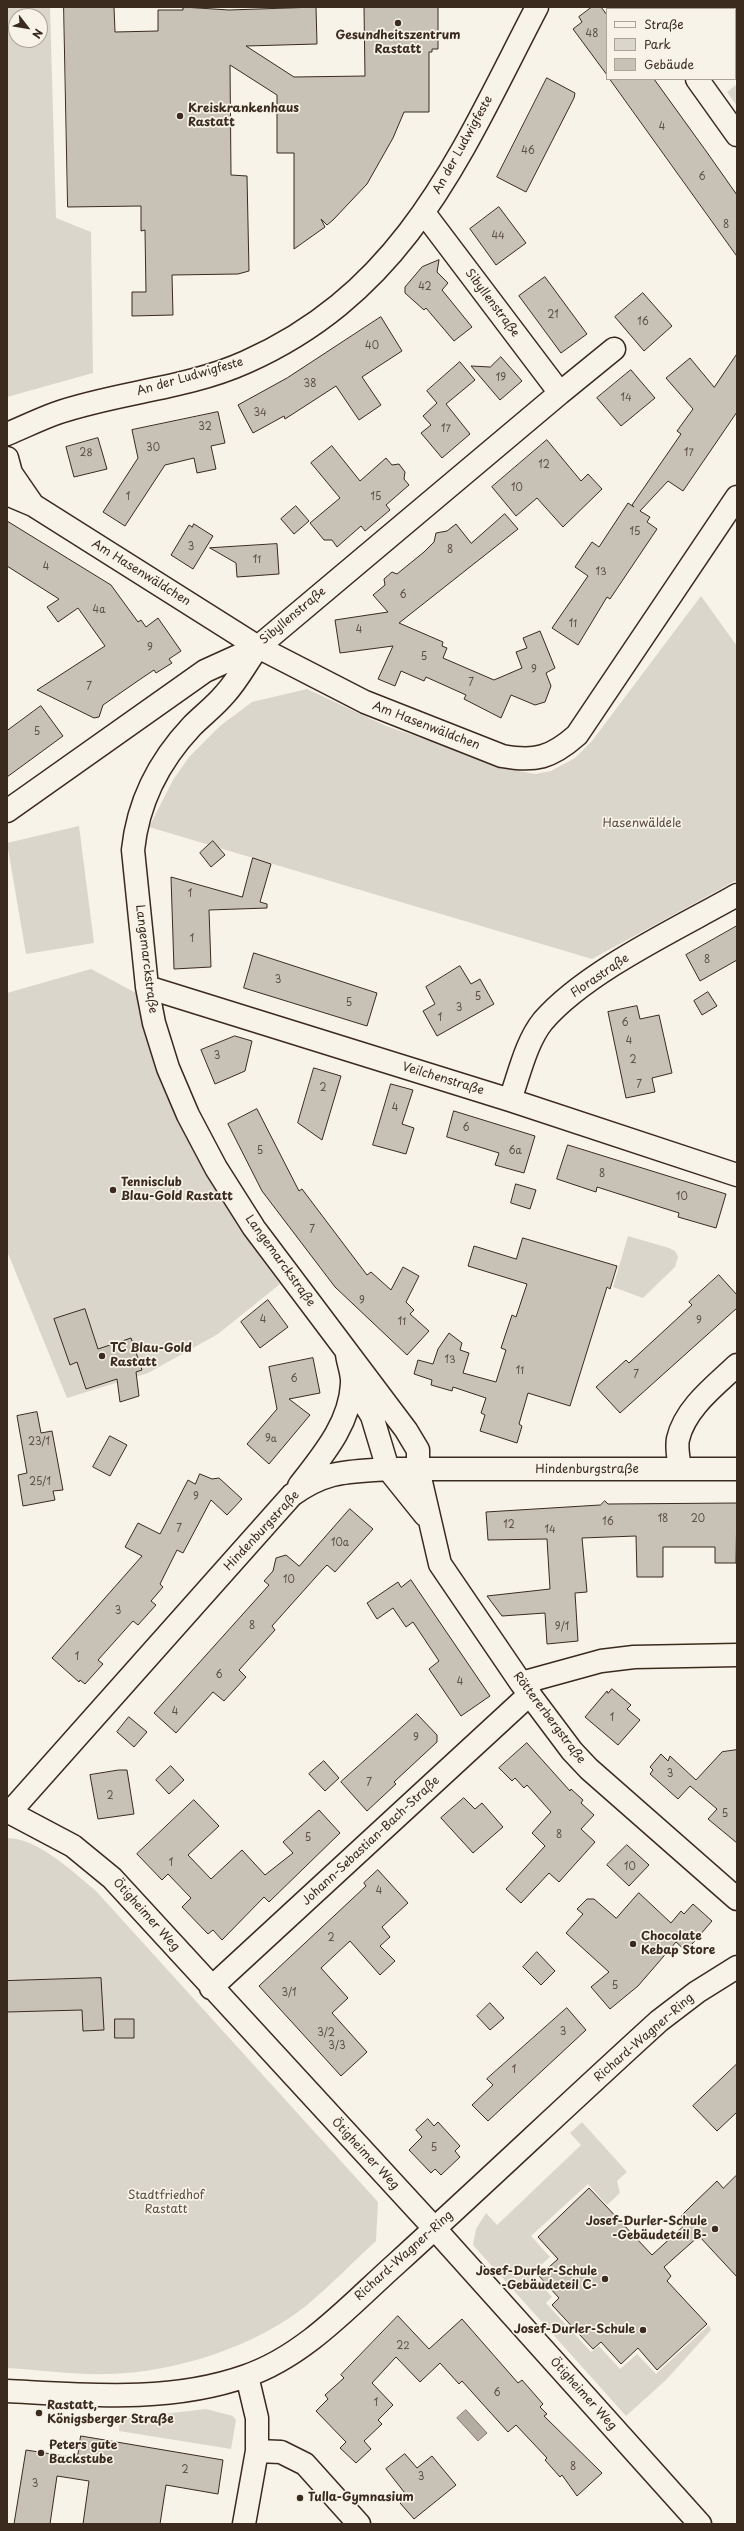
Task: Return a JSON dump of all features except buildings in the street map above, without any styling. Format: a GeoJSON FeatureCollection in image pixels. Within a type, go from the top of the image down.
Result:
{"type":"FeatureCollection","features":[{"type":"Feature","properties":{"kind":"street","name":"An der Ludwigfeste"},"geometry":{"type":"LineString","coordinates":[[7,434],[57,413],[200,377],[245,362],[333,310],[359,289],[393,253],[424,213],[449,176],[537,7]]}},
{"type":"Feature","properties":{"kind":"street"},"geometry":{"type":"LineString","coordinates":[[698,80],[737,135]]}},
{"type":"Feature","properties":{"kind":"street","name":"Sibyllenstraße"},"geometry":{"type":"LineString","coordinates":[[424,213],[560,393]]}},
{"type":"Feature","properties":{"kind":"street","name":"Sibyllenstraße"},"geometry":{"type":"LineString","coordinates":[[7,811],[205,671],[258,646],[614,349]]}},
{"type":"Feature","properties":{"kind":"street","name":"Am Hasenwäldchen"},"geometry":{"type":"LineString","coordinates":[[7,458],[11,473],[34,506]]}},
{"type":"Feature","properties":{"kind":"street","name":"Am Hasenwäldchen"},"geometry":{"type":"LineString","coordinates":[[7,494],[34,506],[258,646],[364,702],[502,756],[520,760],[536,759],[553,754],[577,735],[587,723],[737,497]]}},
{"type":"Feature","properties":{"kind":"street","name":"Langemarckstraße"},"geometry":{"type":"LineString","coordinates":[[258,646],[226,694],[191,727],[165,761],[145,795],[140,809],[133,850],[148,987],[154,1023],[168,1068],[188,1115],[216,1168],[254,1228],[346,1353],[380,1393],[406,1430],[418,1450],[418,1469]]}},
{"type":"Feature","properties":{"kind":"street","name":"Florastraße"},"geometry":{"type":"LineString","coordinates":[[510,1100],[531,1042],[542,1022],[572,994],[621,960],[737,895]]}},
{"type":"Feature","properties":{"kind":"street","name":"Veilchenstraße"},"geometry":{"type":"LineString","coordinates":[[148,987],[510,1100],[737,1174]]}},
{"type":"Feature","properties":{"kind":"street","name":"Langemarckstraße"},"geometry":{"type":"LineString","coordinates":[[346,1353],[352,1383],[372,1416],[388,1469]]}},
{"type":"Feature","properties":{"kind":"street"},"geometry":{"type":"LineString","coordinates":[[680,1469],[678,1439],[685,1420],[705,1396],[737,1365]]}},
{"type":"Feature","properties":{"kind":"street","name":"Langemarckstraße"},"geometry":{"type":"LineString","coordinates":[[292,1495],[330,1445],[347,1412],[352,1383]]}},
{"type":"Feature","properties":{"kind":"street","name":"Hindenburgstraße"},"geometry":{"type":"LineString","coordinates":[[9,1811],[292,1495],[312,1481],[336,1472],[388,1469],[737,1469]]}},
{"type":"Feature","properties":{"kind":"street","name":"Röttererbergstraße"},"geometry":{"type":"LineString","coordinates":[[388,1469],[427,1517]]}},
{"type":"Feature","properties":{"kind":"street","name":"Röttererbergstraße"},"geometry":{"type":"LineString","coordinates":[[418,1469],[427,1517],[440,1564],[526,1689],[572,1751],[589,1769],[737,1899]]}},
{"type":"Feature","properties":{"kind":"street","name":"Johann-Sebastian-Bach-Straße"},"geometry":{"type":"LineString","coordinates":[[211,1988],[526,1689],[600,1661],[634,1657],[737,1655]]}},
{"type":"Feature","properties":{"kind":"street","name":"Ötigheimer Weg"},"geometry":{"type":"LineString","coordinates":[[9,1811],[53,1834],[90,1859],[112,1878],[211,1988],[435,2229],[700,2524]]}},
{"type":"Feature","properties":{"kind":"street","name":"Richard-Wagner-Ring"},"geometry":{"type":"LineString","coordinates":[[7,2391],[148,2395],[203,2388],[247,2376],[284,2359],[318,2333],[435,2229],[659,2021],[696,1992],[737,1967]]}},
{"type":"Feature","properties":{"kind":"street"},"geometry":{"type":"LineString","coordinates":[[244,2524],[257,2451],[257,2418],[247,2376]]}},
{"type":"Feature","properties":{"kind":"street"},"geometry":{"type":"LineString","coordinates":[[257,2451],[282,2452],[305,2464],[359,2524]]}},
{"type":"Feature","properties":{"kind":"green space"},"geometry":{"type":"Polygon","coordinates":[[[7,7],[50,7],[56,218],[91,232],[93,373],[7,397],[7,7]]]}},
{"type":"Feature","properties":{"kind":"green space"},"geometry":{"type":"Polygon","coordinates":[[[737,84],[737,106],[727,92],[737,84]]]}},
{"type":"Feature","properties":{"kind":"green space","name":"Hasenwäldele"},"geometry":{"type":"Polygon","coordinates":[[[701,596],[737,646],[737,880],[592,959],[149,827],[173,780],[189,757],[220,726],[252,702],[307,689],[386,726],[519,771],[535,774],[551,771],[575,758],[592,741],[701,596]]]}},
{"type":"Feature","properties":{"kind":"green space"},"geometry":{"type":"Polygon","coordinates":[[[79,826],[94,943],[26,954],[7,843],[79,826]]]}},
{"type":"Feature","properties":{"kind":"green space","name":"Tennisclub Blau-Gold Rastatt"},"geometry":{"type":"Polygon","coordinates":[[[91,969],[138,994],[188,1137],[250,1243],[280,1284],[218,1334],[148,1373],[67,1398],[7,1251],[7,993],[91,969]]]}},
{"type":"Feature","properties":{"kind":"green space"},"geometry":{"type":"Polygon","coordinates":[[[628,1236],[669,1248],[675,1251],[678,1257],[675,1267],[643,1298],[613,1287],[628,1236]]]}},
{"type":"Feature","properties":{"kind":"green space","name":"Stadtfriedhof Rastatt"},"geometry":{"type":"Polygon","coordinates":[[[7,1838],[19,1839],[43,1850],[66,1866],[96,1891],[378,2202],[376,2241],[325,2290],[307,2305],[264,2333],[239,2345],[188,2362],[135,2372],[84,2374],[7,2368],[7,1838]]]}},
{"type":"Feature","properties":{"kind":"green space"},"geometry":{"type":"Polygon","coordinates":[[[582,2122],[627,2172],[617,2181],[620,2193],[607,2205],[588,2184],[531,2236],[550,2257],[531,2274],[552,2297],[546,2303],[591,2352],[599,2346],[620,2369],[637,2354],[656,2374],[709,2325],[711,2330],[666,2380],[626,2416],[473,2245],[476,2229],[486,2213],[497,2225],[581,2145],[570,2133],[582,2122]]]}},
{"type":"Feature","properties":{"kind":"green space"},"geometry":{"type":"Polygon","coordinates":[[[206,2409],[233,2416],[236,2420],[231,2449],[119,2431],[120,2419],[206,2409]]]}},
{"type":"Feature","properties":{"kind":"shaded area"},"geometry":{"type":"Polygon","coordinates":[[[466,2410],[487,2433],[478,2441],[457,2418],[466,2410]]]}},
{"type":"Feature","properties":{"kind":"place","name":"Gesundheitszentrum Rastatt"},"geometry":{"type":"Point","coordinates":[398,23]}},
{"type":"Feature","properties":{"kind":"place","name":"Kreiskrankenhaus Rastatt"},"geometry":{"type":"Point","coordinates":[180,116]}},
{"type":"Feature","properties":{"kind":"place","name":"Tennisclub Blau-Gold Rastatt"},"geometry":{"type":"Point","coordinates":[113,1190]}},
{"type":"Feature","properties":{"kind":"place","name":"TC Blau-Gold Rastatt"},"geometry":{"type":"Point","coordinates":[102,1356]}},
{"type":"Feature","properties":{"kind":"place","name":"Chocolate Kebap Store"},"geometry":{"type":"Point","coordinates":[633,1944]}},
{"type":"Feature","properties":{"kind":"place","name":"Josef-Durler-Schule -Gebäudeteil B-"},"geometry":{"type":"Point","coordinates":[715,2229]}},
{"type":"Feature","properties":{"kind":"place","name":"Josef-Durler-Schule -Gebäudeteil C-"},"geometry":{"type":"Point","coordinates":[605,2279]}},
{"type":"Feature","properties":{"kind":"place","name":"Josef-Durler-Schule"},"geometry":{"type":"Point","coordinates":[643,2330]}},
{"type":"Feature","properties":{"kind":"place","name":"Rastatt, Königsberger Straße"},"geometry":{"type":"Point","coordinates":[39,2413]}},
{"type":"Feature","properties":{"kind":"place","name":"Peters gute Backstube"},"geometry":{"type":"Point","coordinates":[41,2453]}},
{"type":"Feature","properties":{"kind":"place","name":"Tulla-Gymnasium"},"geometry":{"type":"Point","coordinates":[300,2498]}}]}
